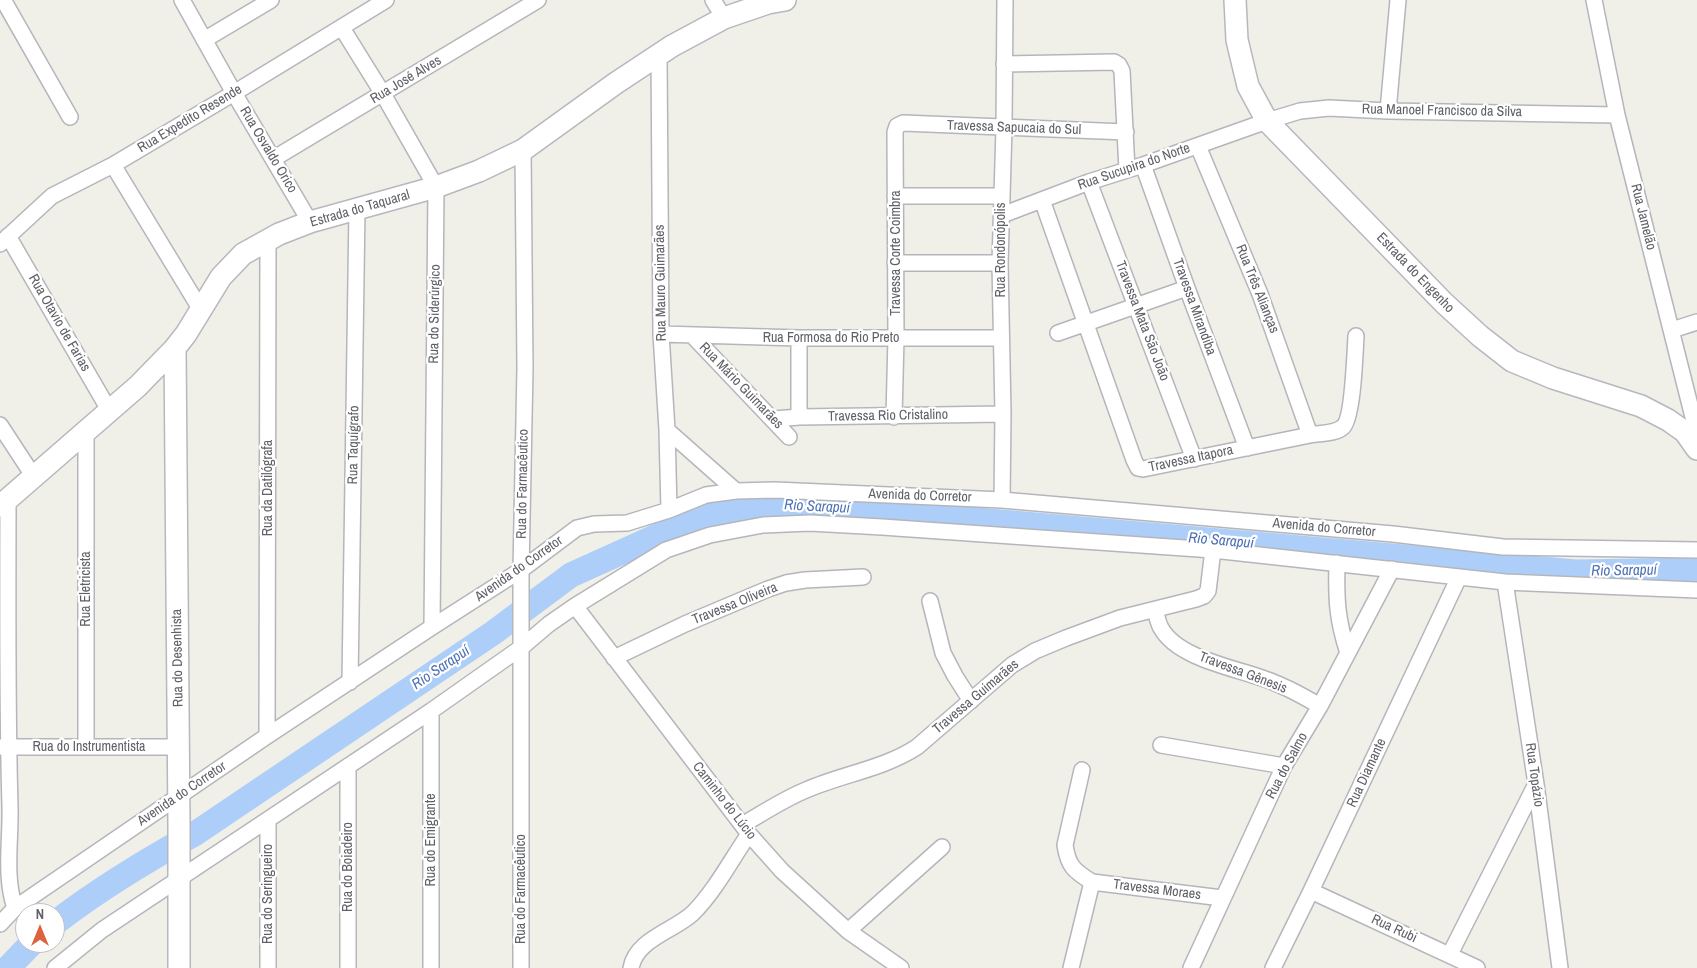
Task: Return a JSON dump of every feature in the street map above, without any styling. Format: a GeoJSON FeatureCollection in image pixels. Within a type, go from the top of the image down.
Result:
{"type":"FeatureCollection","features":[{"type":"Feature","properties":{"kind":"street","name":"Rua Osvaldo Orico"},"geometry":{"type":"LineString","coordinates":[[182,0],[310,222]]}},
{"type":"Feature","properties":{"kind":"street"},"geometry":{"type":"LineString","coordinates":[[204,40],[270,0]]}},
{"type":"Feature","properties":{"kind":"street","name":"Rua Expedito Resende"},"geometry":{"type":"LineString","coordinates":[[4,240],[52,196],[112,165],[386,0]]}},
{"type":"Feature","properties":{"kind":"street","name":"Rua José Alves"},"geometry":{"type":"LineString","coordinates":[[273,159],[538,0]]}},
{"type":"Feature","properties":{"kind":"street"},"geometry":{"type":"LineString","coordinates":[[713,0],[724,18]]}},
{"type":"Feature","properties":{"kind":"street","name":"Estrada do Taquaral"},"geometry":{"type":"LineString","coordinates":[[4,502],[138,386],[175,348],[221,277],[243,254],[280,234],[310,222],[436,187],[479,171],[523,150],[616,83],[659,55],[724,18],[768,3],[785,0]]}},
{"type":"Feature","properties":{"kind":"street","name":"Rua Rondonópolis"},"geometry":{"type":"LineString","coordinates":[[1002,500],[1003,414],[1000,264],[1005,0]]}},
{"type":"Feature","properties":{"kind":"street","name":"Estrada do Engenho"},"geometry":{"type":"LineString","coordinates":[[1235,0],[1238,40],[1248,86],[1267,121],[1444,303],[1480,336],[1512,361],[1553,378],[1641,406],[1668,420],[1685,432],[1697,449]]}},
{"type":"Feature","properties":{"kind":"street"},"geometry":{"type":"LineString","coordinates":[[1388,111],[1398,0]]}},
{"type":"Feature","properties":{"kind":"street","name":"Rua Jamelão"},"geometry":{"type":"LineString","coordinates":[[1594,0],[1618,115],[1697,433]]}},
{"type":"Feature","properties":{"kind":"street"},"geometry":{"type":"LineString","coordinates":[[5,3],[70,118]]}},
{"type":"Feature","properties":{"kind":"street"},"geometry":{"type":"LineString","coordinates":[[342,28],[383,94],[436,187]]}},
{"type":"Feature","properties":{"kind":"street","name":"Rua Mauro Guimarães"},"geometry":{"type":"LineString","coordinates":[[659,55],[660,334],[667,430],[669,510]]}},
{"type":"Feature","properties":{"kind":"street"},"geometry":{"type":"LineString","coordinates":[[1004,64],[1114,62],[1119,65],[1122,71],[1127,170]]}},
{"type":"Feature","properties":{"kind":"street","name":"Rua Manoel Francisco da Silva"},"geometry":{"type":"LineString","coordinates":[[1267,121],[1300,111],[1330,108],[1388,111],[1618,115]]}},
{"type":"Feature","properties":{"kind":"street","name":"Rua Sucupira do Norte"},"geometry":{"type":"LineString","coordinates":[[1002,215],[1089,182],[1267,121]]}},
{"type":"Feature","properties":{"kind":"street","name":"Travessa Sapucaia do Sul"},"geometry":{"type":"LineString","coordinates":[[903,123],[1126,132]]}},
{"type":"Feature","properties":{"kind":"street","name":"Travessa Corte Coimbra"},"geometry":{"type":"LineString","coordinates":[[894,416],[896,338],[895,132],[897,126],[903,123]]}},
{"type":"Feature","properties":{"kind":"street","name":"Rua Três Alianças"},"geometry":{"type":"LineString","coordinates":[[1198,146],[1260,294],[1310,435]]}},
{"type":"Feature","properties":{"kind":"street","name":"Rua do Farmacêutico"},"geometry":{"type":"LineString","coordinates":[[520,968],[521,570],[525,368],[523,150]]}},
{"type":"Feature","properties":{"kind":"street"},"geometry":{"type":"LineString","coordinates":[[112,165],[201,310]]}},
{"type":"Feature","properties":{"kind":"street","name":"Travessa Mirandiba"},"geometry":{"type":"LineString","coordinates":[[1143,165],[1186,288],[1247,448]]}},
{"type":"Feature","properties":{"kind":"street","name":"Travessa Mata São João"},"geometry":{"type":"LineString","coordinates":[[1089,182],[1194,459]]}},
{"type":"Feature","properties":{"kind":"street","name":"Rua do Siderúrgico"},"geometry":{"type":"LineString","coordinates":[[432,627],[436,187]]}},
{"type":"Feature","properties":{"kind":"street"},"geometry":{"type":"LineString","coordinates":[[895,196],[1002,196]]}},
{"type":"Feature","properties":{"kind":"street","name":"Travessa Itapora"},"geometry":{"type":"LineString","coordinates":[[1042,200],[1138,468],[1143,469],[1310,435],[1334,432],[1342,428],[1347,422],[1352,396],[1356,336]]}},
{"type":"Feature","properties":{"kind":"street","name":"Rua Taquígrafo"},"geometry":{"type":"LineString","coordinates":[[350,682],[357,209]]}},
{"type":"Feature","properties":{"kind":"street","name":"Rua Otavio de Farias"},"geometry":{"type":"LineString","coordinates":[[4,240],[110,410]]}},
{"type":"Feature","properties":{"kind":"street","name":"Rua da Datilógrafa"},"geometry":{"type":"LineString","coordinates":[[267,736],[268,241]]}},
{"type":"Feature","properties":{"kind":"street"},"geometry":{"type":"LineString","coordinates":[[895,264],[1000,264]]}},
{"type":"Feature","properties":{"kind":"street"},"geometry":{"type":"LineString","coordinates":[[1058,333],[1186,288]]}},
{"type":"Feature","properties":{"kind":"street"},"geometry":{"type":"LineString","coordinates":[[1672,330],[1697,322]]}},
{"type":"Feature","properties":{"kind":"street","name":"Rua Formosa do Rio Preto"},"geometry":{"type":"LineString","coordinates":[[660,334],[799,338],[1001,338]]}},
{"type":"Feature","properties":{"kind":"street","name":"Rua Mário Guimarães"},"geometry":{"type":"LineString","coordinates":[[692,335],[774,419],[789,437]]}},
{"type":"Feature","properties":{"kind":"street"},"geometry":{"type":"LineString","coordinates":[[799,338],[799,417]]}},
{"type":"Feature","properties":{"kind":"street","name":"Rua do Desenhista"},"geometry":{"type":"LineString","coordinates":[[175,348],[179,968]]}},
{"type":"Feature","properties":{"kind":"street","name":"Travessa Rio Cristalino"},"geometry":{"type":"LineString","coordinates":[[774,419],[1003,414]]}},
{"type":"Feature","properties":{"kind":"street"},"geometry":{"type":"LineString","coordinates":[[0,425],[34,477]]}},
{"type":"Feature","properties":{"kind":"street"},"geometry":{"type":"LineString","coordinates":[[667,430],[736,491]]}},
{"type":"Feature","properties":{"kind":"street","name":"Rua Eletricista"},"geometry":{"type":"LineString","coordinates":[[86,432],[86,747]]}},
{"type":"Feature","properties":{"kind":"street","name":"Avenida do Corretor"},"geometry":{"type":"LineString","coordinates":[[6,914],[267,736],[521,570],[577,528],[594,524],[627,523],[669,510],[706,495],[736,491],[775,490],[1002,500],[1393,534],[1503,547],[1697,550]]}},
{"type":"Feature","properties":{"kind":"street"},"geometry":{"type":"LineString","coordinates":[[4,502],[4,747],[5,821],[9,884],[6,914]]}},
{"type":"Feature","properties":{"kind":"street"},"geometry":{"type":"LineString","coordinates":[[56,968],[102,930],[431,711],[522,647],[549,624],[575,606],[666,550],[710,534],[762,525],[810,523],[882,526],[1213,550],[1506,582],[1608,588],[1697,590]]}},
{"type":"Feature","properties":{"kind":"street","name":"Travessa Guimarães"},"geometry":{"type":"LineString","coordinates":[[746,829],[805,790],[877,767],[917,747],[1012,665],[1035,651],[1120,618],[1204,596],[1208,591],[1213,550]]}},
{"type":"Feature","properties":{"kind":"street"},"geometry":{"type":"LineString","coordinates":[[1337,564],[1336,600],[1340,630],[1348,653]]}},
{"type":"Feature","properties":{"kind":"street","name":"Rua do Salmo"},"geometry":{"type":"LineString","coordinates":[[1191,968],[1284,766],[1320,706],[1392,569]]}},
{"type":"Feature","properties":{"kind":"street","name":"Travessa Oliveira"},"geometry":{"type":"LineString","coordinates":[[614,658],[685,624],[777,586],[805,580],[862,577]]}},
{"type":"Feature","properties":{"kind":"street","name":"Rua Diamante"},"geometry":{"type":"LineString","coordinates":[[1273,968],[1459,577]]}},
{"type":"Feature","properties":{"kind":"street","name":"Rua Topázio"},"geometry":{"type":"LineString","coordinates":[[1506,582],[1536,784],[1560,968]]}},
{"type":"Feature","properties":{"kind":"street"},"geometry":{"type":"LineString","coordinates":[[930,601],[943,653],[971,701]]}},
{"type":"Feature","properties":{"kind":"street","name":"Caminho do Lúcio"},"geometry":{"type":"LineString","coordinates":[[575,606],[746,829],[782,871],[848,931],[901,968]]}},
{"type":"Feature","properties":{"kind":"street","name":"Travessa Gênesis"},"geometry":{"type":"LineString","coordinates":[[1155,610],[1161,628],[1169,638],[1183,649],[1211,662],[1276,683],[1320,706]]}},
{"type":"Feature","properties":{"kind":"street","name":"Rua do Emigrante"},"geometry":{"type":"LineString","coordinates":[[431,711],[431,968]]}},
{"type":"Feature","properties":{"kind":"street"},"geometry":{"type":"LineString","coordinates":[[1161,745],[1284,766]]}},
{"type":"Feature","properties":{"kind":"street","name":"Rua do Instrumentista"},"geometry":{"type":"LineString","coordinates":[[4,747],[179,747]]}},
{"type":"Feature","properties":{"kind":"street","name":"Rua do Boiadeiro"},"geometry":{"type":"LineString","coordinates":[[348,766],[348,968]]}},
{"type":"Feature","properties":{"kind":"street","name":"Travessa Moraes"},"geometry":{"type":"LineString","coordinates":[[1082,770],[1065,845],[1067,857],[1078,874],[1092,882],[1222,898]]}},
{"type":"Feature","properties":{"kind":"street"},"geometry":{"type":"LineString","coordinates":[[1450,954],[1536,784]]}},
{"type":"Feature","properties":{"kind":"street","name":"Rua do Seringueiro"},"geometry":{"type":"LineString","coordinates":[[268,820],[268,968]]}},
{"type":"Feature","properties":{"kind":"street"},"geometry":{"type":"LineString","coordinates":[[631,968],[641,948],[692,913],[709,893],[746,829]]}},
{"type":"Feature","properties":{"kind":"street"},"geometry":{"type":"LineString","coordinates":[[848,931],[942,847]]}},
{"type":"Feature","properties":{"kind":"street"},"geometry":{"type":"LineString","coordinates":[[1071,968],[1092,882]]}},
{"type":"Feature","properties":{"kind":"street","name":"Rua Rubi"},"geometry":{"type":"LineString","coordinates":[[1311,891],[1450,954],[1476,968]]}},
{"type":"Feature","properties":{"kind":"waterway","name":"Rio Sarapuí"},"geometry":{"type":"LineString","coordinates":[[65,916],[124,875],[196,833],[493,633],[571,575],[706,514],[776,505],[863,510],[1576,572],[1697,570]]}},
{"type":"Feature","properties":{"kind":"waterway","name":"Rio Sarapuí"},"geometry":{"type":"LineString","coordinates":[[8,968],[22,953]]}}]}
